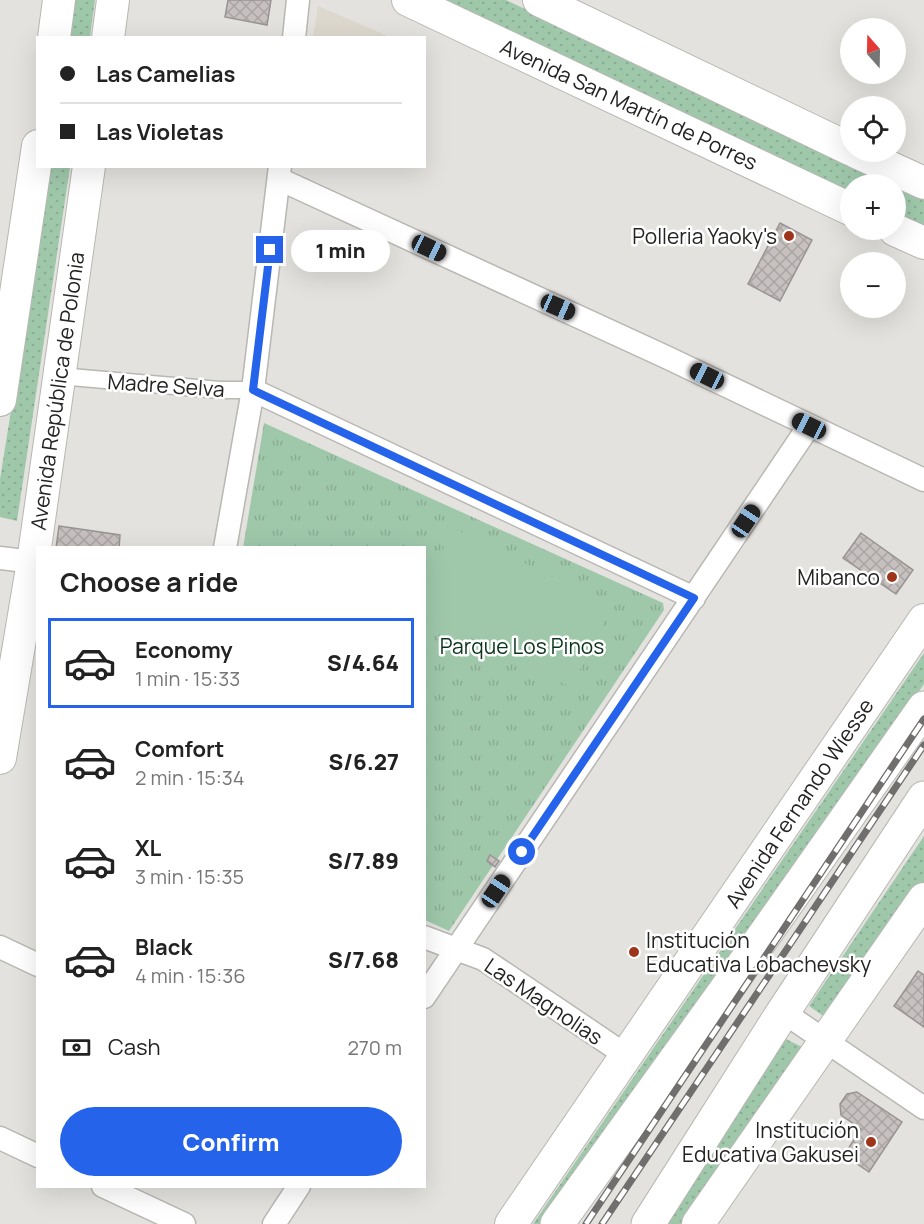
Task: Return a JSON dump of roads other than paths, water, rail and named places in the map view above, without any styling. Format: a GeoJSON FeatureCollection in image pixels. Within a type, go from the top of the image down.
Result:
{"type":"FeatureCollection","features":[{"type":"Feature","properties":{"kind":"main road"},"geometry":{"type":"LineString","coordinates":[[54,36],[59,0]]}},
{"type":"Feature","properties":{"kind":"main road"},"geometry":{"type":"LineString","coordinates":[[108,36],[113,0]]}},
{"type":"Feature","properties":{"kind":"main road","name":"Avenida San Martín de Porres"},"geometry":{"type":"LineString","coordinates":[[408,0],[840,204]]}},
{"type":"Feature","properties":{"kind":"main road"},"geometry":{"type":"LineString","coordinates":[[539,0],[840,144]]}},
{"type":"Feature","properties":{"kind":"main road"},"geometry":{"type":"LineString","coordinates":[[0,400],[36,159]]}},
{"type":"Feature","properties":{"kind":"main road"},"geometry":{"type":"LineString","coordinates":[[878,162],[924,183]]}},
{"type":"Feature","properties":{"kind":"main road","name":"Avenida República de Polonia"},"geometry":{"type":"LineString","coordinates":[[0,758],[33,562],[89,168]]}},
{"type":"Feature","properties":{"kind":"main road"},"geometry":{"type":"LineString","coordinates":[[906,235],[924,243]]}},
{"type":"Feature","properties":{"kind":"main road","name":"Avenida Fernando Wiesse"},"geometry":{"type":"LineString","coordinates":[[511,1224],[924,620]]}},
{"type":"Feature","properties":{"kind":"main road"},"geometry":{"type":"LineString","coordinates":[[557,1224],[725,991],[924,708]]}},
{"type":"Feature","properties":{"kind":"main road"},"geometry":{"type":"LineString","coordinates":[[648,1224],[783,1012],[924,798]]}},
{"type":"Feature","properties":{"kind":"main road"},"geometry":{"type":"LineString","coordinates":[[698,1224],[924,898]]}},
{"type":"Feature","properties":{"kind":"street"},"geometry":{"type":"LineString","coordinates":[[294,36],[298,0]]}},
{"type":"Feature","properties":{"kind":"street"},"geometry":{"type":"LineString","coordinates":[[225,546],[253,390],[280,173],[924,480]]}},
{"type":"Feature","properties":{"kind":"street","name":"Madre Selva"},"geometry":{"type":"LineString","coordinates":[[59,376],[220,390],[253,390],[694,598]]}},
{"type":"Feature","properties":{"kind":"street"},"geometry":{"type":"LineString","coordinates":[[426,994],[809,426]]}},
{"type":"Feature","properties":{"kind":"street"},"geometry":{"type":"LineString","coordinates":[[0,558],[33,562]]}},
{"type":"Feature","properties":{"kind":"street","name":"Las Magnolias"},"geometry":{"type":"LineString","coordinates":[[426,938],[483,959],[627,1056]]}},
{"type":"Feature","properties":{"kind":"street"},"geometry":{"type":"LineString","coordinates":[[0,948],[36,963]]}},
{"type":"Feature","properties":{"kind":"street"},"geometry":{"type":"LineString","coordinates":[[783,1012],[924,1108]]}},
{"type":"Feature","properties":{"kind":"street"},"geometry":{"type":"LineString","coordinates":[[0,1138],[36,1155]]}},
{"type":"Feature","properties":{"kind":"street"},"geometry":{"type":"LineString","coordinates":[[108,1188],[184,1224]]}},
{"type":"Feature","properties":{"kind":"street"},"geometry":{"type":"LineString","coordinates":[[274,1224],[298,1188]]}},
{"type":"Feature","properties":{"kind":"railway"},"geometry":{"type":"LineString","coordinates":[[586,1224],[924,719]]}},
{"type":"Feature","properties":{"kind":"railway"},"geometry":{"type":"LineString","coordinates":[[602,1224],[924,745]]}},
{"type":"Feature","properties":{"kind":"place","name":"Polleria Yaoky's"},"geometry":{"type":"Point","coordinates":[789,236]}},
{"type":"Feature","properties":{"kind":"place","name":"Mibanco"},"geometry":{"type":"Point","coordinates":[892,577]}},
{"type":"Feature","properties":{"kind":"place","name":"Institución Educativa Lobachevsky"},"geometry":{"type":"Point","coordinates":[634,952]}},
{"type":"Feature","properties":{"kind":"place","name":"Institución Educativa Gakusei"},"geometry":{"type":"Point","coordinates":[871,1142]}},
{"type":"Feature","properties":{"kind":"park label","name":"Parque Los Pinos"},"geometry":{"type":"Point","coordinates":[522,646]}}]}
